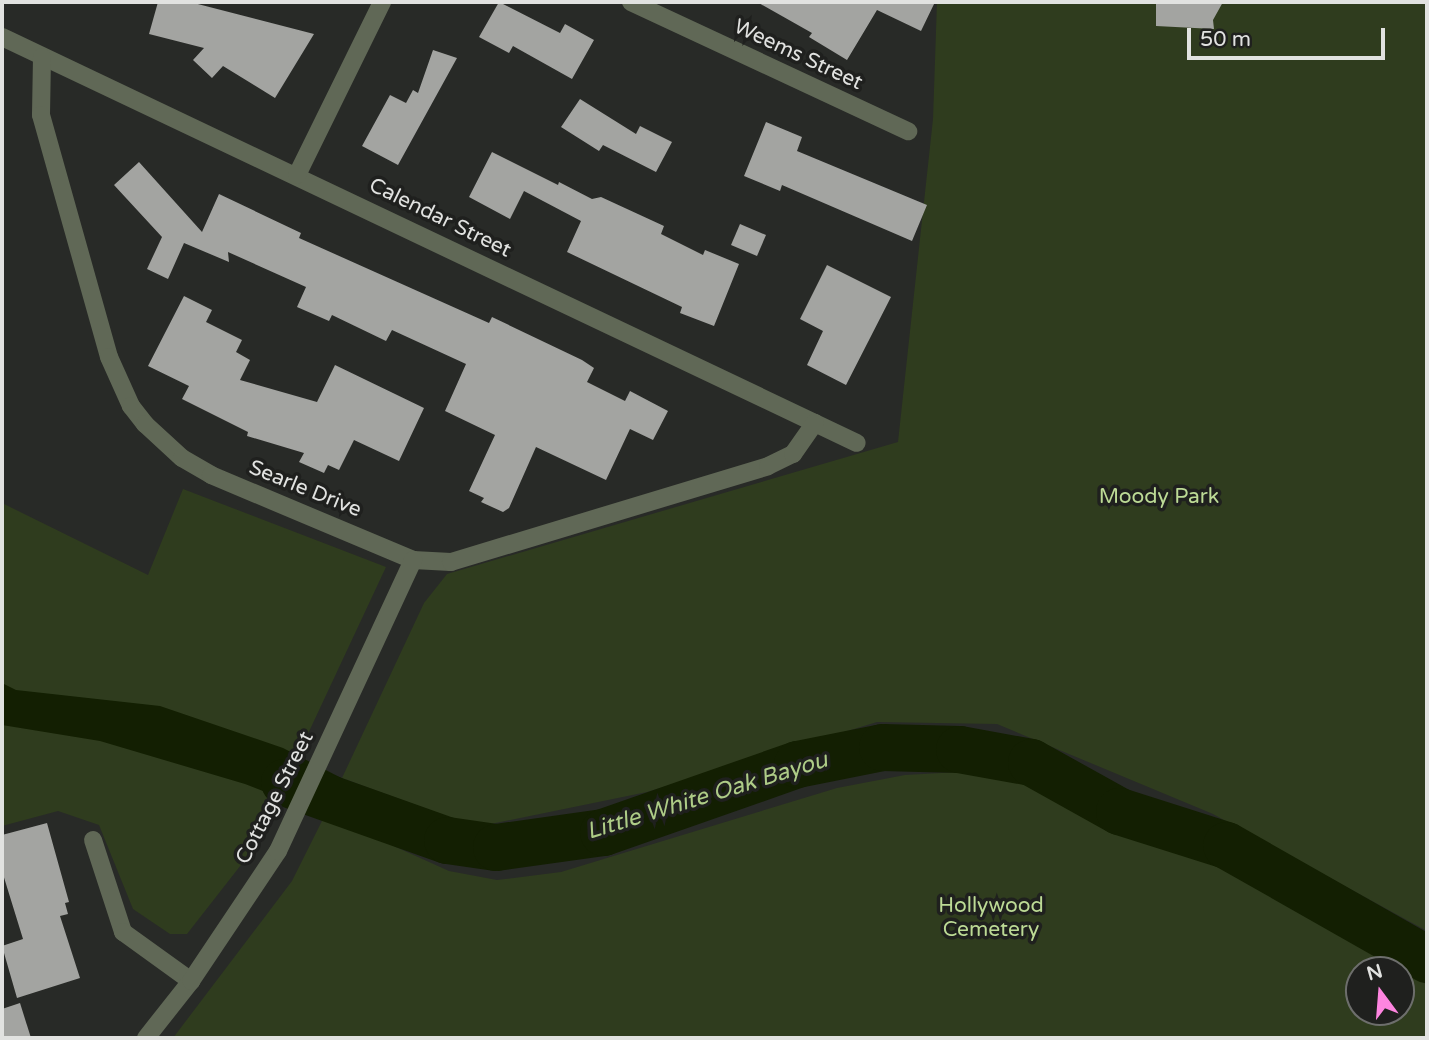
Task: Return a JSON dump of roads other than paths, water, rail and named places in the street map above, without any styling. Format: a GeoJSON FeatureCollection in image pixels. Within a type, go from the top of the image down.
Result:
{"type":"FeatureCollection","features":[{"type":"Feature","properties":{"kind":"street"},"geometry":{"type":"LineString","coordinates":[[297,174],[382,2]]}},
{"type":"Feature","properties":{"kind":"street","name":"Weems Street"},"geometry":{"type":"LineString","coordinates":[[631,2],[908,131]]}},
{"type":"Feature","properties":{"kind":"street","name":"Calendar Street"},"geometry":{"type":"LineString","coordinates":[[2,37],[297,174],[857,443]]}},
{"type":"Feature","properties":{"kind":"street","name":"Searle Drive"},"geometry":{"type":"LineString","coordinates":[[42,57],[41,115],[109,357],[131,406],[161,440],[211,475],[413,560],[451,562],[736,477],[793,454],[815,423]]}},
{"type":"Feature","properties":{"kind":"street","name":"Cottage Street"},"geometry":{"type":"LineString","coordinates":[[146,1038],[191,981],[233,920],[297,813],[413,560]]}},
{"type":"Feature","properties":{"kind":"street"},"geometry":{"type":"LineString","coordinates":[[93,840],[123,932],[191,981]]}},
{"type":"Feature","properties":{"kind":"waterway","name":"Little White Oak Bayou"},"geometry":{"type":"LineString","coordinates":[[284,782],[447,840],[496,847],[603,832],[797,764],[882,747],[959,749],[1031,762],[1119,811],[1226,845],[1427,959]]}},
{"type":"Feature","properties":{"kind":"park label","name":"Moody Park"},"geometry":{"type":"Point","coordinates":[1159,497]}},
{"type":"Feature","properties":{"kind":"park label","name":"Hollywood Cemetery"},"geometry":{"type":"Point","coordinates":[991,918]}}]}
